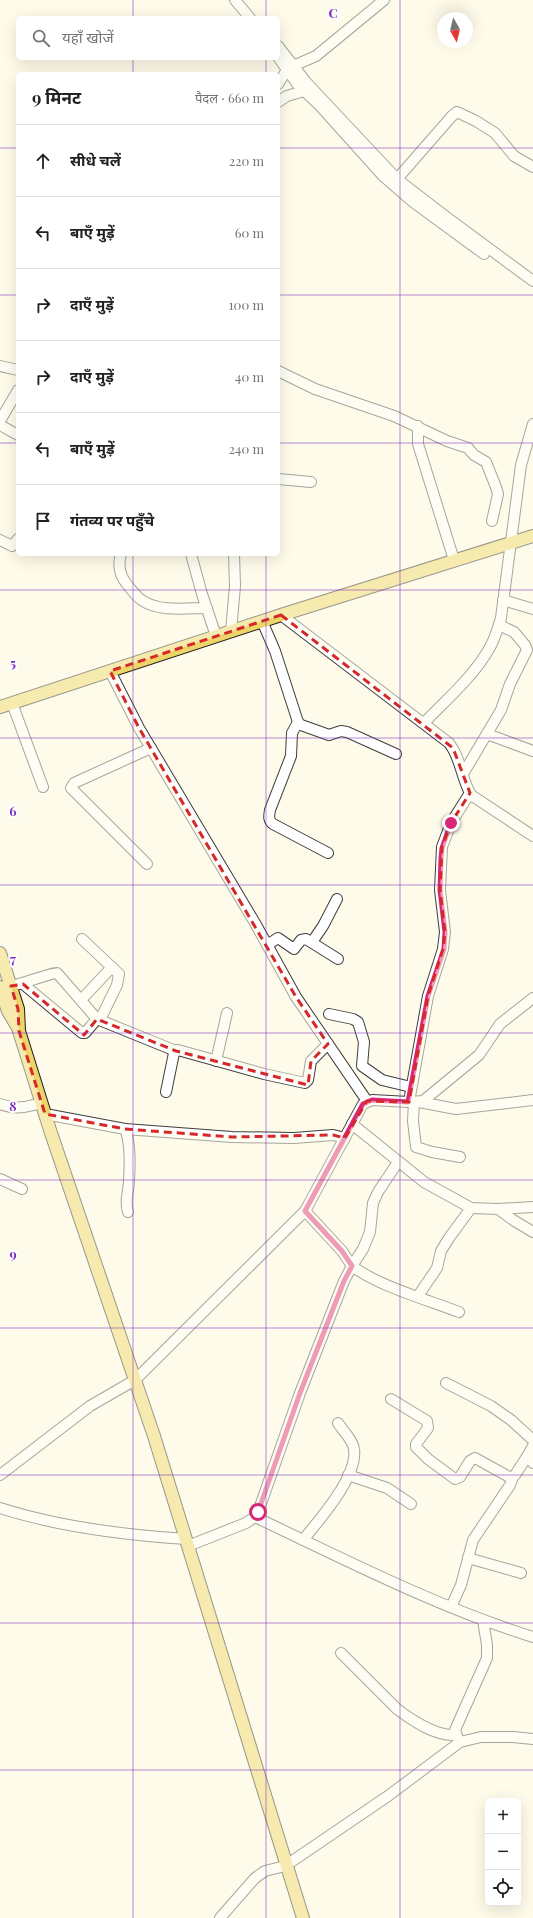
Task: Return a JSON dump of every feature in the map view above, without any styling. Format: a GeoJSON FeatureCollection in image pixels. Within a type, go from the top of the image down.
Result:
{"type":"FeatureCollection","features":[{"type":"Feature","properties":{"kind":"main road"},"geometry":{"type":"LineString","coordinates":[[0,707],[262,621],[533,536]]}},
{"type":"Feature","properties":{"kind":"main road"},"geometry":{"type":"LineString","coordinates":[[0,953],[5,987],[18,1010],[19,1031],[43,1108],[135,1380],[187,1542],[302,1918]]}},
{"type":"Feature","properties":{"kind":"street"},"geometry":{"type":"LineString","coordinates":[[235,0],[248,16]]}},
{"type":"Feature","properties":{"kind":"street"},"geometry":{"type":"LineString","coordinates":[[244,0],[256,16]]}},
{"type":"Feature","properties":{"kind":"street"},"geometry":{"type":"LineString","coordinates":[[280,82],[292,71],[316,56],[384,0]]}},
{"type":"Feature","properties":{"kind":"street"},"geometry":{"type":"LineString","coordinates":[[280,50],[292,71],[303,86],[383,176],[413,202],[533,282]]}},
{"type":"Feature","properties":{"kind":"street"},"geometry":{"type":"LineString","coordinates":[[280,59],[292,71]]}},
{"type":"Feature","properties":{"kind":"street"},"geometry":{"type":"LineString","coordinates":[[280,101],[303,86]]}},
{"type":"Feature","properties":{"kind":"street"},"geometry":{"type":"LineString","coordinates":[[303,86],[397,179],[533,282]]}},
{"type":"Feature","properties":{"kind":"street"},"geometry":{"type":"LineString","coordinates":[[397,179],[457,112],[476,121],[495,133],[514,156],[533,167]]}},
{"type":"Feature","properties":{"kind":"street"},"geometry":{"type":"LineString","coordinates":[[0,366],[16,370]]}},
{"type":"Feature","properties":{"kind":"street"},"geometry":{"type":"LineString","coordinates":[[280,372],[315,389],[394,416],[447,441],[468,448],[474,455],[486,462],[498,491],[492,521]]}},
{"type":"Feature","properties":{"kind":"street"},"geometry":{"type":"LineString","coordinates":[[16,392],[5,404],[1,425],[16,435]]}},
{"type":"Feature","properties":{"kind":"street"},"geometry":{"type":"LineString","coordinates":[[424,723],[475,668],[488,650],[499,625],[521,465],[533,424]]}},
{"type":"Feature","properties":{"kind":"street"},"geometry":{"type":"LineString","coordinates":[[418,426],[418,444],[454,560]]}},
{"type":"Feature","properties":{"kind":"street"},"geometry":{"type":"LineString","coordinates":[[280,479],[310,482]]}},
{"type":"Feature","properties":{"kind":"street"},"geometry":{"type":"LineString","coordinates":[[0,540],[12,546],[16,541]]}},
{"type":"Feature","properties":{"kind":"street"},"geometry":{"type":"LineString","coordinates":[[119,556],[118,565],[125,580],[142,601],[171,608],[207,608]]}},
{"type":"Feature","properties":{"kind":"street"},"geometry":{"type":"LineString","coordinates":[[192,556],[216,636]]}},
{"type":"Feature","properties":{"kind":"street"},"geometry":{"type":"LineString","coordinates":[[231,631],[235,586],[234,556]]}},
{"type":"Feature","properties":{"kind":"street"},"geometry":{"type":"LineString","coordinates":[[503,600],[533,609]]}},
{"type":"Feature","properties":{"kind":"street"},"geometry":{"type":"LineString","coordinates":[[281,615],[424,723],[453,748],[470,793],[533,836]]}},
{"type":"Feature","properties":{"kind":"street"},"geometry":{"type":"LineString","coordinates":[[262,621],[275,651],[298,722],[301,725],[329,735],[341,731],[347,732],[396,754]]}},
{"type":"Feature","properties":{"kind":"street"},"geometry":{"type":"LineString","coordinates":[[463,774],[501,710],[510,684],[530,654],[516,633],[499,625]]}},
{"type":"Feature","properties":{"kind":"street"},"geometry":{"type":"LineString","coordinates":[[110,671],[151,748],[296,997],[368,1101]]}},
{"type":"Feature","properties":{"kind":"street"},"geometry":{"type":"LineString","coordinates":[[12,703],[42,787]]}},
{"type":"Feature","properties":{"kind":"street"},"geometry":{"type":"LineString","coordinates":[[298,722],[292,732],[291,756],[270,810],[269,818],[270,822],[273,824],[328,853]]}},
{"type":"Feature","properties":{"kind":"street"},"geometry":{"type":"LineString","coordinates":[[487,734],[533,751]]}},
{"type":"Feature","properties":{"kind":"street"},"geometry":{"type":"LineString","coordinates":[[146,864],[71,788],[74,783],[151,748]]}},
{"type":"Feature","properties":{"kind":"street"},"geometry":{"type":"LineString","coordinates":[[460,1157],[432,1152],[416,1147],[413,1121],[414,1102],[411,1087],[428,996],[444,949],[445,932],[440,890],[442,848],[451,823],[470,793]]}},
{"type":"Feature","properties":{"kind":"street"},"geometry":{"type":"LineString","coordinates":[[312,942],[323,926],[337,899]]}},
{"type":"Feature","properties":{"kind":"street"},"geometry":{"type":"LineString","coordinates":[[267,945],[278,938],[294,949],[304,939],[312,942],[338,959]]}},
{"type":"Feature","properties":{"kind":"street"},"geometry":{"type":"LineString","coordinates":[[23,984],[82,1033],[85,1033],[99,1020],[117,983],[119,974],[82,939]]}},
{"type":"Feature","properties":{"kind":"street"},"geometry":{"type":"LineString","coordinates":[[81,1000],[112,967]]}},
{"type":"Feature","properties":{"kind":"street"},"geometry":{"type":"LineString","coordinates":[[5,987],[23,984],[55,972],[99,1020],[176,1051],[178,1050],[305,1083],[308,1080],[311,1061],[328,1044]]}},
{"type":"Feature","properties":{"kind":"street"},"geometry":{"type":"LineString","coordinates":[[0,1475],[90,1406],[135,1380],[305,1211],[363,1104],[368,1101],[423,1101],[479,1055],[500,1024],[533,998]]}},
{"type":"Feature","properties":{"kind":"street"},"geometry":{"type":"LineString","coordinates":[[216,1061],[227,1013]]}},
{"type":"Feature","properties":{"kind":"street"},"geometry":{"type":"LineString","coordinates":[[329,1014],[353,1019],[358,1022],[364,1042],[362,1066],[382,1080],[411,1087]]}},
{"type":"Feature","properties":{"kind":"street"},"geometry":{"type":"LineString","coordinates":[[166,1092],[176,1051]]}},
{"type":"Feature","properties":{"kind":"street"},"geometry":{"type":"LineString","coordinates":[[414,1102],[456,1109],[533,1100]]}},
{"type":"Feature","properties":{"kind":"street"},"geometry":{"type":"LineString","coordinates":[[0,1104],[15,1108],[43,1108],[125,1129],[232,1137],[294,1138],[333,1135],[345,1138]]}},
{"type":"Feature","properties":{"kind":"street"},"geometry":{"type":"LineString","coordinates":[[352,1124],[424,1182],[471,1208],[498,1209],[533,1207]]}},
{"type":"Feature","properties":{"kind":"street"},"geometry":{"type":"LineString","coordinates":[[125,1129],[128,1139],[130,1178],[126,1201],[128,1212]]}},
{"type":"Feature","properties":{"kind":"street"},"geometry":{"type":"LineString","coordinates":[[0,1508],[26,1516],[56,1522],[187,1542],[230,1530],[255,1517],[273,1473],[302,1386],[344,1281],[363,1248],[370,1232],[373,1203],[378,1192],[398,1162]]}},
{"type":"Feature","properties":{"kind":"street"},"geometry":{"type":"LineString","coordinates":[[0,1179],[22,1189]]}},
{"type":"Feature","properties":{"kind":"street"},"geometry":{"type":"LineString","coordinates":[[418,1296],[437,1268],[441,1251],[471,1208]]}},
{"type":"Feature","properties":{"kind":"street"},"geometry":{"type":"LineString","coordinates":[[498,1209],[509,1218],[533,1232]]}},
{"type":"Feature","properties":{"kind":"street"},"geometry":{"type":"LineString","coordinates":[[305,1211],[342,1251],[352,1266],[359,1272],[459,1312]]}},
{"type":"Feature","properties":{"kind":"street"},"geometry":{"type":"LineString","coordinates":[[446,1383],[491,1406],[512,1420],[533,1440]]}},
{"type":"Feature","properties":{"kind":"street"},"geometry":{"type":"LineString","coordinates":[[391,1399],[426,1421],[428,1428],[416,1444],[416,1447],[428,1459],[455,1479],[460,1477],[470,1461],[475,1458],[508,1478],[513,1477]]}},
{"type":"Feature","properties":{"kind":"street"},"geometry":{"type":"LineString","coordinates":[[303,1540],[333,1503],[348,1475],[354,1457],[354,1448],[338,1423]]}},
{"type":"Feature","properties":{"kind":"street"},"geometry":{"type":"LineString","coordinates":[[451,1607],[461,1584],[473,1540],[510,1485],[513,1477],[530,1459],[533,1446]]}},
{"type":"Feature","properties":{"kind":"street"},"geometry":{"type":"LineString","coordinates":[[348,1475],[387,1488],[411,1504]]}},
{"type":"Feature","properties":{"kind":"street"},"geometry":{"type":"LineString","coordinates":[[255,1517],[451,1607],[483,1620],[533,1637]]}},
{"type":"Feature","properties":{"kind":"street"},"geometry":{"type":"LineString","coordinates":[[468,1558],[521,1573]]}},
{"type":"Feature","properties":{"kind":"street"},"geometry":{"type":"LineString","coordinates":[[458,1739],[455,1730],[487,1658],[487,1645],[483,1620]]}},
{"type":"Feature","properties":{"kind":"street"},"geometry":{"type":"LineString","coordinates":[[341,1653],[397,1709],[405,1715],[443,1734],[458,1739],[481,1737],[513,1737],[533,1739]]}},
{"type":"Feature","properties":{"kind":"street"},"geometry":{"type":"LineString","coordinates":[[220,1918],[256,1878],[266,1871],[285,1866],[388,1796],[458,1739]]}},
{"type":"Feature","properties":{"kind":"highlighted area"},"geometry":{"type":"Polygon","coordinates":[[[281,615],[453,748],[470,793],[451,823],[442,847],[440,890],[445,932],[443,949],[428,996],[409,1102],[367,1101],[345,1138],[333,1135],[232,1137],[125,1129],[45,1114],[19,1031],[18,1009],[11,986],[23,984],[84,1035],[97,1019],[176,1051],[308,1085],[311,1061],[328,1044],[296,997],[139,728],[110,671],[281,615]]]}},
{"type":"Feature","properties":{"kind":"route"},"geometry":{"type":"LineString","coordinates":[[258,1512],[300,1393],[347,1273],[352,1266],[342,1251],[305,1211],[363,1104],[372,1100],[408,1102],[428,996],[444,949],[445,932],[440,890],[441,858],[442,848],[451,823]]}}]}
